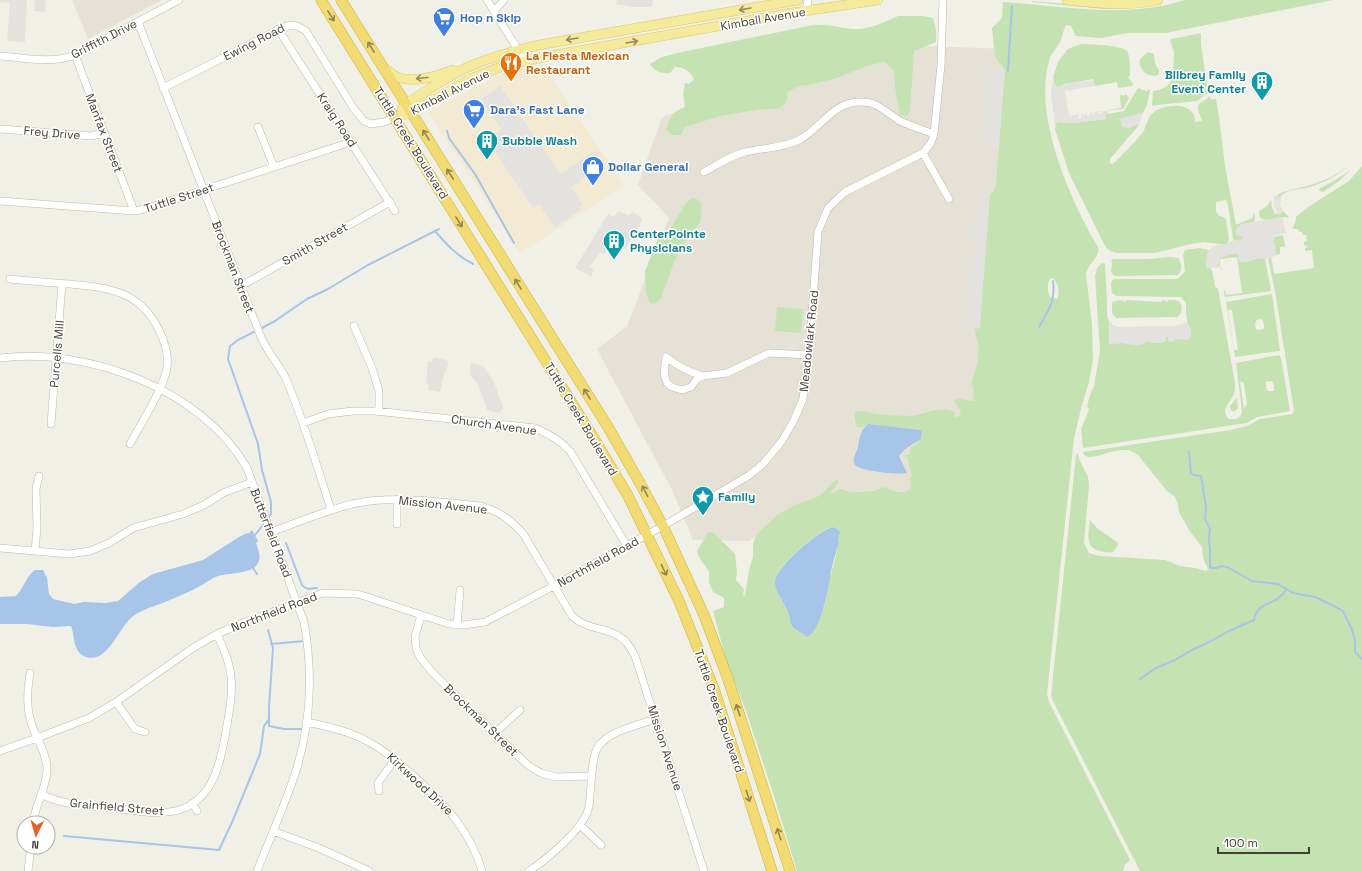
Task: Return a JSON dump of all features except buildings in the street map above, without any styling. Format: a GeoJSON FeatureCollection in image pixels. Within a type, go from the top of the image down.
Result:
{"type":"FeatureCollection","features":[{"type":"Feature","properties":{"kind":"highway","name":"Tuttle Creek Boulevard"},"geometry":{"type":"LineString","coordinates":[[321,0],[593,437],[627,494],[648,534],[679,601],[714,690],[772,871]]}},
{"type":"Feature","properties":{"kind":"highway","name":"Tuttle Creek Boulevard"},"geometry":{"type":"LineString","coordinates":[[341,0],[608,427],[663,526],[704,615],[728,679],[790,871]]}},
{"type":"Feature","properties":{"kind":"main road","name":"Kimball Avenue"},"geometry":{"type":"LineString","coordinates":[[394,118],[409,108],[433,87],[473,65],[517,50],[797,0]]}},
{"type":"Feature","properties":{"kind":"main road","name":"Kimball Avenue"},"geometry":{"type":"LineString","coordinates":[[409,108],[493,69],[525,61],[806,11],[878,0]]}},
{"type":"Feature","properties":{"kind":"main road"},"geometry":{"type":"LineString","coordinates":[[1067,0],[1112,3],[1135,3],[1158,0]]}},
{"type":"Feature","properties":{"kind":"main road"},"geometry":{"type":"LineString","coordinates":[[384,68],[400,78],[411,79],[434,77],[460,67],[473,65]]}},
{"type":"Feature","properties":{"kind":"street","name":"Griffith Drive"},"geometry":{"type":"LineString","coordinates":[[0,56],[50,61],[64,59],[75,55],[179,0]]}},
{"type":"Feature","properties":{"kind":"street"},"geometry":{"type":"LineString","coordinates":[[487,0],[525,61]]}},
{"type":"Feature","properties":{"kind":"street"},"geometry":{"type":"LineString","coordinates":[[494,12],[504,0]]}},
{"type":"Feature","properties":{"kind":"street"},"geometry":{"type":"LineString","coordinates":[[797,0],[806,11]]}},
{"type":"Feature","properties":{"kind":"street"},"geometry":{"type":"LineString","coordinates":[[806,11],[808,0]]}},
{"type":"Feature","properties":{"kind":"street"},"geometry":{"type":"LineString","coordinates":[[942,0],[941,65],[934,134],[923,153],[949,199]]}},
{"type":"Feature","properties":{"kind":"street","name":"Brockman Street"},"geometry":{"type":"LineString","coordinates":[[138,22],[265,347],[283,374],[303,423],[331,510]]}},
{"type":"Feature","properties":{"kind":"street","name":"Ewing Road"},"geometry":{"type":"LineString","coordinates":[[163,88],[278,29],[289,25],[296,25],[306,31],[354,108],[364,121],[371,124],[384,122],[394,118]]}},
{"type":"Feature","properties":{"kind":"street","name":"Kraig Road"},"geometry":{"type":"LineString","coordinates":[[278,29],[395,211]]}},
{"type":"Feature","properties":{"kind":"street","name":"Manfax Street"},"geometry":{"type":"LineString","coordinates":[[75,55],[134,212]]}},
{"type":"Feature","properties":{"kind":"street"},"geometry":{"type":"LineString","coordinates":[[704,172],[732,157],[745,152],[790,144],[799,140],[807,135],[838,107],[846,103],[872,103],[899,120],[934,134]]}},
{"type":"Feature","properties":{"kind":"street"},"geometry":{"type":"LineString","coordinates":[[258,127],[274,167]]}},
{"type":"Feature","properties":{"kind":"street","name":"Frey Drive"},"geometry":{"type":"LineString","coordinates":[[0,129],[91,136],[104,133]]}},
{"type":"Feature","properties":{"kind":"street","name":"Tuttle Street"},"geometry":{"type":"LineString","coordinates":[[0,201],[134,212],[351,142]]}},
{"type":"Feature","properties":{"kind":"street","name":"Meadowlark Road"},"geometry":{"type":"LineString","coordinates":[[648,534],[748,476],[763,464],[782,441],[794,420],[803,399],[809,354],[818,232],[828,208],[844,192],[923,153]]}},
{"type":"Feature","properties":{"kind":"street","name":"Smith Street"},"geometry":{"type":"LineString","coordinates":[[241,286],[390,202]]}},
{"type":"Feature","properties":{"kind":"street"},"geometry":{"type":"LineString","coordinates":[[10,279],[96,287],[121,293],[133,298],[150,313],[167,348],[167,369],[159,389],[130,444]]}},
{"type":"Feature","properties":{"kind":"street","name":"Purcells Mill"},"geometry":{"type":"LineString","coordinates":[[51,424],[62,284]]}},
{"type":"Feature","properties":{"kind":"street"},"geometry":{"type":"LineString","coordinates":[[354,326],[378,385],[379,412]]}},
{"type":"Feature","properties":{"kind":"street"},"geometry":{"type":"LineString","coordinates":[[703,376],[683,369],[666,357],[664,374],[667,383],[678,389],[686,389],[691,387],[697,379],[703,376],[727,373],[769,353],[809,354]]}},
{"type":"Feature","properties":{"kind":"street","name":"Butterfield Road"},"geometry":{"type":"LineString","coordinates":[[0,358],[37,356],[80,361],[136,378],[182,402],[209,422],[234,447],[246,468],[304,622],[307,640],[310,688],[306,722],[296,771],[257,871]]}},
{"type":"Feature","properties":{"kind":"street","name":"Church Avenue"},"geometry":{"type":"LineString","coordinates":[[303,423],[328,414],[353,411],[379,412],[535,428],[554,437],[563,443],[570,451],[627,546]]}},
{"type":"Feature","properties":{"kind":"street"},"geometry":{"type":"LineString","coordinates":[[35,551],[37,528],[36,489],[39,476]]}},
{"type":"Feature","properties":{"kind":"street"},"geometry":{"type":"LineString","coordinates":[[0,548],[69,554],[94,550],[133,528],[183,514],[204,505],[222,493],[252,482]]}},
{"type":"Feature","properties":{"kind":"street"},"geometry":{"type":"LineString","coordinates":[[397,499],[397,524]]}},
{"type":"Feature","properties":{"kind":"street","name":"Mission Avenue"},"geometry":{"type":"LineString","coordinates":[[271,532],[331,510],[354,504],[397,499],[481,506],[503,514],[514,523],[524,535],[568,611],[577,621],[584,625],[617,635],[629,646],[635,656],[704,871]]}},
{"type":"Feature","properties":{"kind":"street","name":"Northfield Road"},"geometry":{"type":"LineString","coordinates":[[0,751],[89,718],[116,702],[193,648],[217,634],[244,622],[323,593],[358,594],[439,622],[457,625],[475,624],[485,622],[648,534]]}},
{"type":"Feature","properties":{"kind":"street"},"geometry":{"type":"LineString","coordinates":[[457,625],[460,590]]}},
{"type":"Feature","properties":{"kind":"street","name":"Brockman Street"},"geometry":{"type":"LineString","coordinates":[[421,616],[415,637],[416,648],[420,657],[438,678],[529,766],[541,773],[556,777],[592,776]]}},
{"type":"Feature","properties":{"kind":"street","name":"Grainfield Street"},"geometry":{"type":"LineString","coordinates":[[42,795],[62,803],[161,813],[178,810],[192,804],[206,790],[216,773],[230,708],[232,692],[231,676],[228,661],[217,634]]}},
{"type":"Feature","properties":{"kind":"street"},"geometry":{"type":"LineString","coordinates":[[30,673],[27,698],[28,712],[44,756],[47,769],[42,795],[38,801],[34,815]]}},
{"type":"Feature","properties":{"kind":"street"},"geometry":{"type":"LineString","coordinates":[[116,702],[135,729],[145,732]]}},
{"type":"Feature","properties":{"kind":"street"},"geometry":{"type":"LineString","coordinates":[[495,734],[520,710]]}},
{"type":"Feature","properties":{"kind":"street"},"geometry":{"type":"LineString","coordinates":[[529,871],[541,864],[554,852],[580,825],[587,813],[594,759],[598,747],[608,737],[628,728],[655,719]]}},
{"type":"Feature","properties":{"kind":"street","name":"Kirkwood Drive"},"geometry":{"type":"LineString","coordinates":[[306,722],[354,735],[385,751],[395,759],[454,816],[478,856],[482,871]]}},
{"type":"Feature","properties":{"kind":"street"},"geometry":{"type":"LineString","coordinates":[[379,791],[378,783],[395,759]]}},
{"type":"Feature","properties":{"kind":"street"},"geometry":{"type":"LineString","coordinates":[[192,804],[197,810]]}},
{"type":"Feature","properties":{"kind":"street"},"geometry":{"type":"LineString","coordinates":[[580,825],[602,845]]}},
{"type":"Feature","properties":{"kind":"street"},"geometry":{"type":"LineString","coordinates":[[273,831],[319,848],[369,871]]}},
{"type":"Feature","properties":{"kind":"street"},"geometry":{"type":"LineString","coordinates":[[28,871],[30,855]]}},
{"type":"Feature","properties":{"kind":"shaded area"},"geometry":{"type":"Polygon","coordinates":[[[0,0],[27,0],[25,42],[7,41],[10,3],[0,2],[0,0]]]}},
{"type":"Feature","properties":{"kind":"shaded area"},"geometry":{"type":"Polygon","coordinates":[[[35,0],[46,0],[45,12],[34,11],[35,0]]]}},
{"type":"Feature","properties":{"kind":"shaded area"},"geometry":{"type":"Polygon","coordinates":[[[72,0],[162,0],[88,39],[72,0]]]}},
{"type":"Feature","properties":{"kind":"shaded area"},"geometry":{"type":"Polygon","coordinates":[[[617,0],[653,0],[652,7],[633,7],[616,4],[617,0]]]}},
{"type":"Feature","properties":{"kind":"shaded area"},"geometry":{"type":"Polygon","coordinates":[[[903,45],[1009,49],[982,404],[913,493],[798,506],[749,541],[693,540],[673,492],[597,349],[627,326],[669,218],[638,185],[662,117],[812,62],[903,45]]]}},
{"type":"Feature","properties":{"kind":"shaded area"},"geometry":{"type":"Polygon","coordinates":[[[542,64],[625,186],[520,253],[428,112],[505,72],[542,64]]]}},
{"type":"Feature","properties":{"kind":"shaded area"},"geometry":{"type":"Polygon","coordinates":[[[986,69],[1005,70],[998,148],[981,146],[986,69]]]}},
{"type":"Feature","properties":{"kind":"shaded area"},"geometry":{"type":"Polygon","coordinates":[[[1053,77],[1054,84],[1058,87],[1071,83],[1094,80],[1095,86],[1065,91],[1069,116],[1079,114],[1078,118],[1081,118],[1081,114],[1085,116],[1086,113],[1087,116],[1090,116],[1089,113],[1092,112],[1094,115],[1094,112],[1100,111],[1098,112],[1102,114],[1101,111],[1105,111],[1106,119],[1074,123],[1059,122],[1056,123],[1055,126],[1051,94],[1053,77]]]}},
{"type":"Feature","properties":{"kind":"shaded area"},"geometry":{"type":"Polygon","coordinates":[[[500,86],[560,174],[596,150],[605,164],[571,187],[583,205],[579,207],[581,210],[555,227],[539,204],[533,208],[487,140],[502,129],[481,99],[500,86]]]}},
{"type":"Feature","properties":{"kind":"shaded area"},"geometry":{"type":"Polygon","coordinates":[[[1143,113],[1139,124],[1128,128],[1123,127],[1121,124],[1120,119],[1143,113]]]}},
{"type":"Feature","properties":{"kind":"shaded area"},"geometry":{"type":"Polygon","coordinates":[[[984,194],[990,194],[979,329],[968,325],[963,325],[967,267],[973,268],[975,242],[969,241],[972,211],[977,212],[984,194]]]}},
{"type":"Feature","properties":{"kind":"shaded area"},"geometry":{"type":"Polygon","coordinates":[[[1274,197],[1281,197],[1280,205],[1283,211],[1279,215],[1274,206],[1274,197]]]}},
{"type":"Feature","properties":{"kind":"shaded area"},"geometry":{"type":"Polygon","coordinates":[[[618,211],[629,216],[632,212],[643,219],[625,249],[612,241],[604,254],[600,252],[590,267],[594,270],[591,277],[575,268],[608,214],[613,217],[618,211]]]}},
{"type":"Feature","properties":{"kind":"shaded area"},"geometry":{"type":"Polygon","coordinates":[[[1282,217],[1286,233],[1273,236],[1276,256],[1265,259],[1256,258],[1251,261],[1242,262],[1239,261],[1237,254],[1231,254],[1220,258],[1218,261],[1219,268],[1206,268],[1207,254],[1212,246],[1225,245],[1234,240],[1241,240],[1243,237],[1238,236],[1236,233],[1237,228],[1241,224],[1282,217]]]}},
{"type":"Feature","properties":{"kind":"shaded area"},"geometry":{"type":"Polygon","coordinates":[[[1109,320],[1112,324],[1118,327],[1173,326],[1187,322],[1190,327],[1191,335],[1188,340],[1176,339],[1172,342],[1168,341],[1168,337],[1166,336],[1165,341],[1162,343],[1147,341],[1144,344],[1133,345],[1123,343],[1110,344],[1109,320]]]}},
{"type":"Feature","properties":{"kind":"shaded area"},"geometry":{"type":"Polygon","coordinates":[[[772,343],[796,345],[796,351],[772,349],[772,343]]]}},
{"type":"Feature","properties":{"kind":"shaded area"},"geometry":{"type":"Polygon","coordinates":[[[434,357],[449,361],[440,392],[428,390],[429,385],[426,384],[428,361],[432,362],[434,357]]]}},
{"type":"Feature","properties":{"kind":"shaded area"},"geometry":{"type":"Polygon","coordinates":[[[471,363],[483,366],[494,382],[503,409],[499,413],[487,410],[478,384],[470,375],[471,363]]]}},
{"type":"Feature","properties":{"kind":"green space"},"geometry":{"type":"Polygon","coordinates":[[[1185,0],[1333,0],[1166,33],[1128,33],[1101,38],[1076,36],[1071,26],[1066,25],[1061,40],[1051,55],[1049,61],[1045,83],[1046,106],[1050,131],[1066,182],[1076,206],[1098,247],[1098,254],[1087,270],[1086,274],[1092,324],[1093,360],[1089,382],[1074,438],[1047,694],[1049,702],[1130,860],[1125,865],[1123,871],[797,871],[746,711],[726,660],[713,611],[724,607],[724,598],[713,592],[709,583],[709,571],[700,559],[697,551],[708,532],[714,533],[735,554],[737,573],[736,580],[744,589],[743,595],[745,596],[756,535],[777,515],[797,504],[822,494],[833,482],[838,480],[834,489],[829,493],[834,493],[841,489],[851,492],[874,491],[885,487],[893,491],[905,492],[911,486],[910,479],[912,475],[907,457],[903,456],[910,454],[910,448],[921,439],[921,430],[868,424],[858,428],[855,420],[855,412],[860,411],[884,415],[909,416],[937,410],[948,410],[954,412],[955,417],[959,416],[961,412],[954,400],[962,398],[964,400],[974,401],[973,386],[971,384],[977,364],[978,354],[975,328],[980,328],[990,194],[994,191],[996,184],[1005,70],[995,57],[992,28],[1002,18],[1003,2],[1095,10],[1140,9],[1163,6],[1185,0]],[[1052,278],[1048,283],[1048,292],[1050,297],[1057,299],[1058,288],[1056,282],[1052,278]],[[834,527],[820,533],[801,547],[784,564],[776,578],[777,590],[789,614],[792,626],[801,634],[807,636],[809,636],[817,626],[825,604],[839,543],[834,527]]]}},
{"type":"Feature","properties":{"kind":"green space"},"geometry":{"type":"Polygon","coordinates":[[[1032,1],[1069,4],[1146,7],[1104,9],[1032,1]]]}},
{"type":"Feature","properties":{"kind":"green space"},"geometry":{"type":"Polygon","coordinates":[[[898,16],[923,16],[933,18],[936,30],[936,42],[914,51],[910,110],[907,116],[900,115],[894,71],[885,62],[869,65],[837,78],[809,85],[798,86],[788,92],[786,103],[778,109],[763,109],[720,116],[685,127],[681,135],[672,135],[666,130],[672,116],[677,111],[685,107],[683,94],[685,83],[689,84],[694,79],[689,72],[681,68],[675,67],[670,73],[664,73],[656,70],[650,64],[662,57],[813,25],[854,29],[865,28],[898,16]]]}},
{"type":"Feature","properties":{"kind":"green space"},"geometry":{"type":"Polygon","coordinates":[[[1201,33],[1201,44],[1208,93],[1197,101],[1153,106],[1153,91],[1160,90],[1165,87],[1173,78],[1174,52],[1170,40],[1201,33]]]}},
{"type":"Feature","properties":{"kind":"green space"},"geometry":{"type":"Polygon","coordinates":[[[1081,44],[1119,47],[1127,51],[1129,55],[1130,67],[1130,76],[1128,77],[1133,86],[1118,88],[1117,82],[1095,86],[1093,79],[1065,84],[1058,87],[1055,86],[1053,77],[1058,62],[1068,49],[1081,44]]]}},
{"type":"Feature","properties":{"kind":"green space"},"geometry":{"type":"Polygon","coordinates":[[[1148,52],[1154,54],[1155,64],[1159,70],[1159,74],[1156,76],[1147,74],[1140,65],[1139,61],[1148,52]]]}},
{"type":"Feature","properties":{"kind":"green space"},"geometry":{"type":"Polygon","coordinates":[[[1138,88],[1147,92],[1148,89],[1150,90],[1147,105],[1143,113],[1120,119],[1128,128],[1138,124],[1139,125],[1110,159],[1110,163],[1112,164],[1115,162],[1137,140],[1143,132],[1149,117],[1153,113],[1164,107],[1185,107],[1194,115],[1195,122],[1202,121],[1198,110],[1198,105],[1210,96],[1210,99],[1216,99],[1225,166],[1236,225],[1252,218],[1254,212],[1254,222],[1242,224],[1238,227],[1236,233],[1243,237],[1241,240],[1237,241],[1233,239],[1226,200],[1216,202],[1216,211],[1218,215],[1226,220],[1229,240],[1226,245],[1205,242],[1155,253],[1117,253],[1110,251],[1105,246],[1069,173],[1055,129],[1056,123],[1074,123],[1106,119],[1105,111],[1121,108],[1120,95],[1123,96],[1126,94],[1129,98],[1123,109],[1106,111],[1107,114],[1124,111],[1138,88]]]}},
{"type":"Feature","properties":{"kind":"green space"},"geometry":{"type":"Polygon","coordinates":[[[1351,164],[1338,174],[1323,182],[1287,192],[1280,197],[1276,196],[1285,191],[1322,181],[1340,172],[1351,164]]]}},
{"type":"Feature","properties":{"kind":"green space"},"geometry":{"type":"Polygon","coordinates":[[[1362,166],[1362,871],[1140,871],[1051,696],[1076,455],[1078,453],[1079,459],[1088,477],[1089,485],[1084,543],[1089,553],[1100,556],[1165,560],[1180,566],[1206,571],[1208,569],[1203,558],[1202,547],[1189,530],[1179,512],[1175,497],[1167,491],[1138,455],[1129,450],[1121,450],[1089,457],[1085,456],[1083,452],[1230,430],[1247,426],[1260,419],[1292,414],[1294,410],[1276,297],[1268,258],[1271,256],[1274,274],[1314,268],[1312,250],[1305,251],[1305,248],[1307,247],[1304,245],[1304,242],[1307,241],[1306,235],[1303,235],[1298,229],[1293,229],[1296,217],[1308,207],[1349,181],[1362,166]]]}},
{"type":"Feature","properties":{"kind":"green space"},"geometry":{"type":"Polygon","coordinates":[[[1351,170],[1339,181],[1323,192],[1319,191],[1320,188],[1351,170]]]}},
{"type":"Feature","properties":{"kind":"green space"},"geometry":{"type":"Polygon","coordinates":[[[691,198],[697,199],[701,204],[701,216],[699,223],[695,229],[691,231],[674,262],[661,298],[657,303],[650,304],[646,293],[645,272],[653,250],[658,239],[672,226],[684,206],[691,198]]]}},
{"type":"Feature","properties":{"kind":"green space"},"geometry":{"type":"Polygon","coordinates":[[[1271,200],[1275,214],[1277,213],[1279,215],[1283,211],[1289,218],[1286,217],[1266,220],[1260,218],[1259,211],[1267,206],[1271,200]]]}},
{"type":"Feature","properties":{"kind":"green space"},"geometry":{"type":"Polygon","coordinates":[[[1283,235],[1285,246],[1287,246],[1280,247],[1280,254],[1276,255],[1273,236],[1283,235]]]}},
{"type":"Feature","properties":{"kind":"green space"},"geometry":{"type":"Polygon","coordinates":[[[1199,248],[1209,250],[1206,268],[1210,268],[1212,270],[1215,286],[1218,289],[1235,383],[1234,394],[1225,410],[1226,416],[1229,419],[1236,419],[1240,417],[1242,412],[1236,363],[1279,355],[1281,358],[1290,411],[1257,417],[1247,423],[1083,448],[1081,429],[1089,410],[1087,406],[1094,386],[1100,351],[1095,276],[1097,268],[1102,263],[1105,264],[1109,343],[1142,344],[1147,341],[1162,343],[1165,341],[1166,336],[1168,337],[1168,340],[1173,341],[1176,339],[1189,339],[1191,331],[1187,323],[1186,303],[1181,297],[1116,296],[1112,293],[1111,283],[1113,279],[1178,279],[1185,271],[1183,255],[1185,250],[1199,248]],[[1240,381],[1244,409],[1247,404],[1244,383],[1240,381]],[[1272,381],[1266,382],[1268,391],[1274,391],[1272,381]]]}},
{"type":"Feature","properties":{"kind":"green space"},"geometry":{"type":"Polygon","coordinates":[[[1231,254],[1237,254],[1240,262],[1251,261],[1257,258],[1265,259],[1271,291],[1225,297],[1225,289],[1226,295],[1242,293],[1237,257],[1220,259],[1220,268],[1219,263],[1220,258],[1231,254]]]}},
{"type":"Feature","properties":{"kind":"green space"},"geometry":{"type":"Polygon","coordinates":[[[1170,257],[1178,258],[1180,262],[1181,269],[1178,275],[1116,276],[1111,272],[1111,261],[1113,259],[1148,259],[1170,257]]]}},
{"type":"Feature","properties":{"kind":"green space"},"geometry":{"type":"Polygon","coordinates":[[[1272,294],[1280,351],[1235,357],[1226,302],[1272,294]],[[1228,310],[1234,350],[1238,350],[1232,310],[1228,310]],[[1262,319],[1256,320],[1255,326],[1257,330],[1264,329],[1262,319]]]}},
{"type":"Feature","properties":{"kind":"green space"},"geometry":{"type":"Polygon","coordinates":[[[1121,300],[1126,302],[1126,300],[1128,300],[1161,302],[1163,300],[1167,302],[1168,300],[1175,300],[1180,302],[1182,311],[1177,317],[1116,318],[1112,313],[1112,302],[1121,300]]]}},
{"type":"Feature","properties":{"kind":"green space"},"geometry":{"type":"Polygon","coordinates":[[[777,307],[803,309],[801,333],[775,331],[777,307]]]}},
{"type":"Feature","properties":{"kind":"green space"},"geometry":{"type":"Polygon","coordinates":[[[1237,397],[1238,408],[1234,412],[1231,410],[1230,406],[1237,397]]]}},
{"type":"Feature","properties":{"kind":"green space"},"geometry":{"type":"Polygon","coordinates":[[[1090,520],[1098,529],[1117,542],[1118,545],[1113,552],[1100,551],[1092,547],[1089,539],[1090,520]]]}},
{"type":"Feature","properties":{"kind":"water"},"geometry":{"type":"Polygon","coordinates":[[[868,424],[922,431],[921,439],[905,449],[899,456],[907,473],[880,472],[864,469],[855,465],[854,458],[860,437],[868,424]]]}},
{"type":"Feature","properties":{"kind":"water"},"geometry":{"type":"Polygon","coordinates":[[[833,527],[840,532],[838,539],[839,543],[832,566],[823,611],[816,627],[807,637],[791,625],[790,616],[778,594],[775,581],[777,574],[809,541],[833,527]]]}},
{"type":"Feature","properties":{"kind":"water"},"geometry":{"type":"Polygon","coordinates":[[[252,530],[258,541],[256,543],[259,552],[259,561],[256,566],[248,571],[216,577],[192,590],[138,613],[127,622],[107,650],[94,658],[86,657],[77,650],[71,626],[53,627],[27,624],[0,624],[0,597],[16,596],[29,575],[35,570],[43,570],[47,578],[49,594],[53,599],[74,604],[84,602],[106,603],[118,601],[140,582],[153,574],[203,560],[239,537],[247,533],[248,534],[252,530]]]}},
{"type":"Feature","properties":{"kind":"waterway"},"geometry":{"type":"LineString","coordinates":[[1008,71],[1012,6]]}},
{"type":"Feature","properties":{"kind":"waterway"},"geometry":{"type":"LineString","coordinates":[[447,131],[449,138],[475,174],[514,243]]}},
{"type":"Feature","properties":{"kind":"waterway"},"geometry":{"type":"LineString","coordinates":[[260,329],[275,321],[307,299],[328,289],[368,265],[439,229]]}},
{"type":"Feature","properties":{"kind":"waterway"},"geometry":{"type":"LineString","coordinates":[[435,231],[452,249],[473,264]]}},
{"type":"Feature","properties":{"kind":"waterway"},"geometry":{"type":"LineString","coordinates":[[1039,327],[1052,300],[1054,288],[1053,281]]}},
{"type":"Feature","properties":{"kind":"waterway"},"geometry":{"type":"LineString","coordinates":[[256,331],[230,346],[228,359],[258,444],[262,470],[271,502],[271,514],[269,517]]}},
{"type":"Feature","properties":{"kind":"waterway"},"geometry":{"type":"LineString","coordinates":[[1189,452],[1191,473],[1201,476],[1206,507],[1205,519],[1210,529],[1210,567],[1227,567],[1252,581],[1278,584],[1293,593],[1315,597],[1343,611],[1355,640],[1355,652],[1362,659]]}},
{"type":"Feature","properties":{"kind":"waterway"},"geometry":{"type":"LineString","coordinates":[[255,535],[263,525]]}},
{"type":"Feature","properties":{"kind":"waterway"},"geometry":{"type":"LineString","coordinates":[[286,543],[302,585],[311,589],[317,588]]}},
{"type":"Feature","properties":{"kind":"waterway"},"geometry":{"type":"LineString","coordinates":[[253,568],[257,574]]}},
{"type":"Feature","properties":{"kind":"waterway"},"geometry":{"type":"LineString","coordinates":[[1140,679],[1156,668],[1254,620],[1255,615],[1260,608],[1277,599],[1287,589]]}},
{"type":"Feature","properties":{"kind":"waterway"},"geometry":{"type":"LineString","coordinates":[[268,630],[273,648],[269,726],[284,729],[301,729]]}},
{"type":"Feature","properties":{"kind":"waterway"},"geometry":{"type":"LineString","coordinates":[[271,644],[304,641]]}},
{"type":"Feature","properties":{"kind":"waterway"},"geometry":{"type":"LineString","coordinates":[[64,836],[219,850],[260,754],[264,726],[269,719]]}},
{"type":"Feature","properties":{"kind":"place","name":"Hop n Skip"},"geometry":{"type":"Point","coordinates":[444,38]}},
{"type":"Feature","properties":{"kind":"place","name":"La Fiesta Mexican Restaurant"},"geometry":{"type":"Point","coordinates":[511,82]}},
{"type":"Feature","properties":{"kind":"place","name":"Bilbrey Family Event Center"},"geometry":{"type":"Point","coordinates":[1262,102]}},
{"type":"Feature","properties":{"kind":"place","name":"Dara's Fast Lane"},"geometry":{"type":"Point","coordinates":[474,130]}},
{"type":"Feature","properties":{"kind":"place","name":"Bubble Wash"},"geometry":{"type":"Point","coordinates":[487,160]}},
{"type":"Feature","properties":{"kind":"place","name":"Dollar General"},"geometry":{"type":"Point","coordinates":[593,186]}},
{"type":"Feature","properties":{"kind":"place","name":"CenterPointe Physicians"},"geometry":{"type":"Point","coordinates":[614,260]}},
{"type":"Feature","properties":{"kind":"place","name":"Family"},"geometry":{"type":"Point","coordinates":[703,516]}}]}
